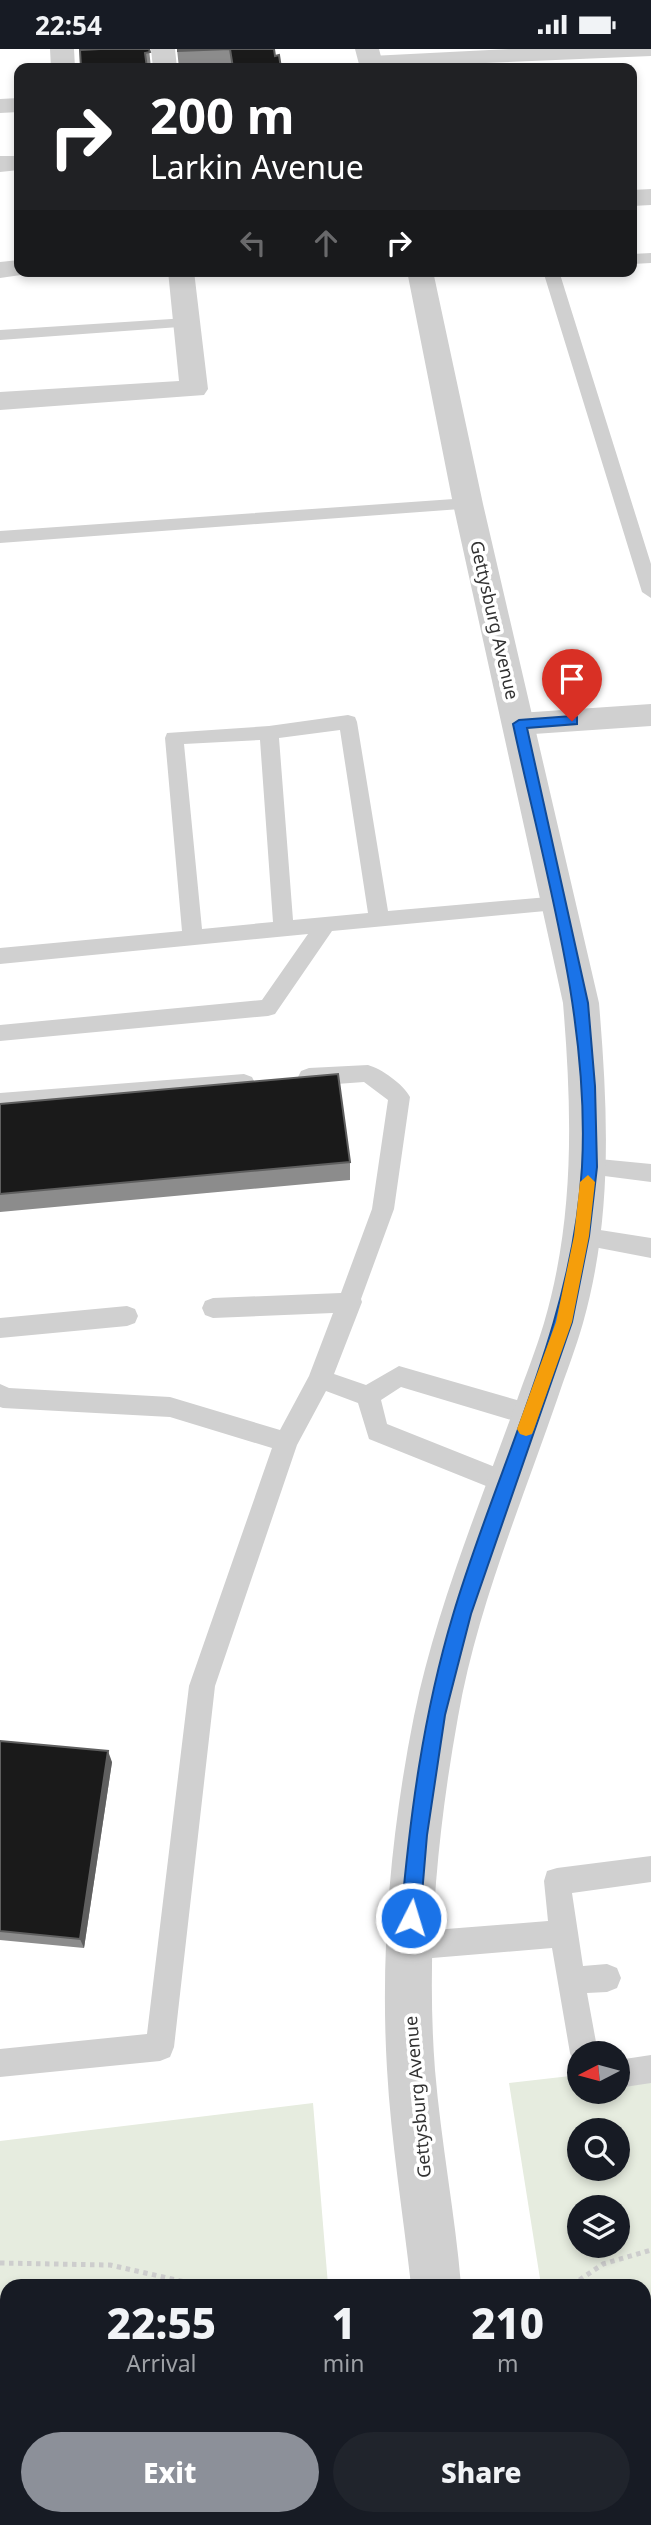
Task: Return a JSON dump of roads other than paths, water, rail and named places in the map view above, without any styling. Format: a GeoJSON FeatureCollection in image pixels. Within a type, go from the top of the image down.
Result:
{"type":"FeatureCollection","features":[{"type":"Feature","properties":{"kind":"street"},"geometry":{"type":"LineString","coordinates":[[370,60],[651,49]]}},
{"type":"Feature","properties":{"kind":"street"},"geometry":{"type":"LineString","coordinates":[[0,401],[194,389],[182,277]]}},
{"type":"Feature","properties":{"kind":"street","name":"Gettysburg Avenue"},"geometry":{"type":"LineString","coordinates":[[420,277],[467,504],[560,904],[580,1003],[588,1086],[589,1167],[581,1236],[564,1322],[462,1614],[436,1715],[418,1835],[408,1946],[411,2070],[435,2279]]}},
{"type":"Feature","properties":{"kind":"street"},"geometry":{"type":"LineString","coordinates":[[519,724],[651,715]]}},
{"type":"Feature","properties":{"kind":"lane"},"geometry":{"type":"LineString","coordinates":[[553,277],[651,592]]}},
{"type":"Feature","properties":{"kind":"lane"},"geometry":{"type":"LineString","coordinates":[[0,335],[187,323]]}},
{"type":"Feature","properties":{"kind":"lane"},"geometry":{"type":"LineString","coordinates":[[0,537],[467,504]]}},
{"type":"Feature","properties":{"kind":"lane"},"geometry":{"type":"LineString","coordinates":[[193,937],[174,738],[269,733],[348,722],[379,919]]}},
{"type":"Feature","properties":{"kind":"lane"},"geometry":{"type":"LineString","coordinates":[[269,733],[284,928]]}},
{"type":"Feature","properties":{"kind":"lane"},"geometry":{"type":"LineString","coordinates":[[0,956],[560,904]]}},
{"type":"Feature","properties":{"kind":"lane"},"geometry":{"type":"LineString","coordinates":[[0,1033],[268,1008],[326,924]]}},
{"type":"Feature","properties":{"kind":"lane"},"geometry":{"type":"LineString","coordinates":[[0,2063],[160,2047],[202,1686],[286,1441],[320,1379],[351,1302],[383,1209],[399,1097],[368,1073],[286,1079]]}},
{"type":"Feature","properties":{"kind":"lane"},"geometry":{"type":"LineString","coordinates":[[0,1102],[259,1081]]}},
{"type":"Feature","properties":{"kind":"lane"},"geometry":{"type":"LineString","coordinates":[[589,1167],[651,1173]]}},
{"type":"Feature","properties":{"kind":"lane"},"geometry":{"type":"LineString","coordinates":[[581,1236],[651,1248]]}},
{"type":"Feature","properties":{"kind":"lane"},"geometry":{"type":"LineString","coordinates":[[213,1308],[351,1302]]}},
{"type":"Feature","properties":{"kind":"lane"},"geometry":{"type":"LineString","coordinates":[[0,1328],[127,1316]]}},
{"type":"Feature","properties":{"kind":"lane"},"geometry":{"type":"LineString","coordinates":[[368,1396],[399,1376],[531,1415]]}},
{"type":"Feature","properties":{"kind":"lane"},"geometry":{"type":"LineString","coordinates":[[320,1379],[368,1396]]}},
{"type":"Feature","properties":{"kind":"lane"},"geometry":{"type":"LineString","coordinates":[[0,1394],[4,1398],[170,1407],[286,1441]]}},
{"type":"Feature","properties":{"kind":"lane"},"geometry":{"type":"LineString","coordinates":[[368,1396],[377,1431],[506,1483]]}},
{"type":"Feature","properties":{"kind":"lane"},"geometry":{"type":"LineString","coordinates":[[582,2041],[557,1881],[651,1869]]}},
{"type":"Feature","properties":{"kind":"lane"},"geometry":{"type":"LineString","coordinates":[[408,1946],[563,1933]]}},
{"type":"Feature","properties":{"kind":"lane"},"geometry":{"type":"LineString","coordinates":[[571,1981],[607,1977]]}},
{"type":"Feature","properties":{"kind":"lane"},"geometry":{"type":"LineString","coordinates":[[630,2072],[651,2069]]}}]}
